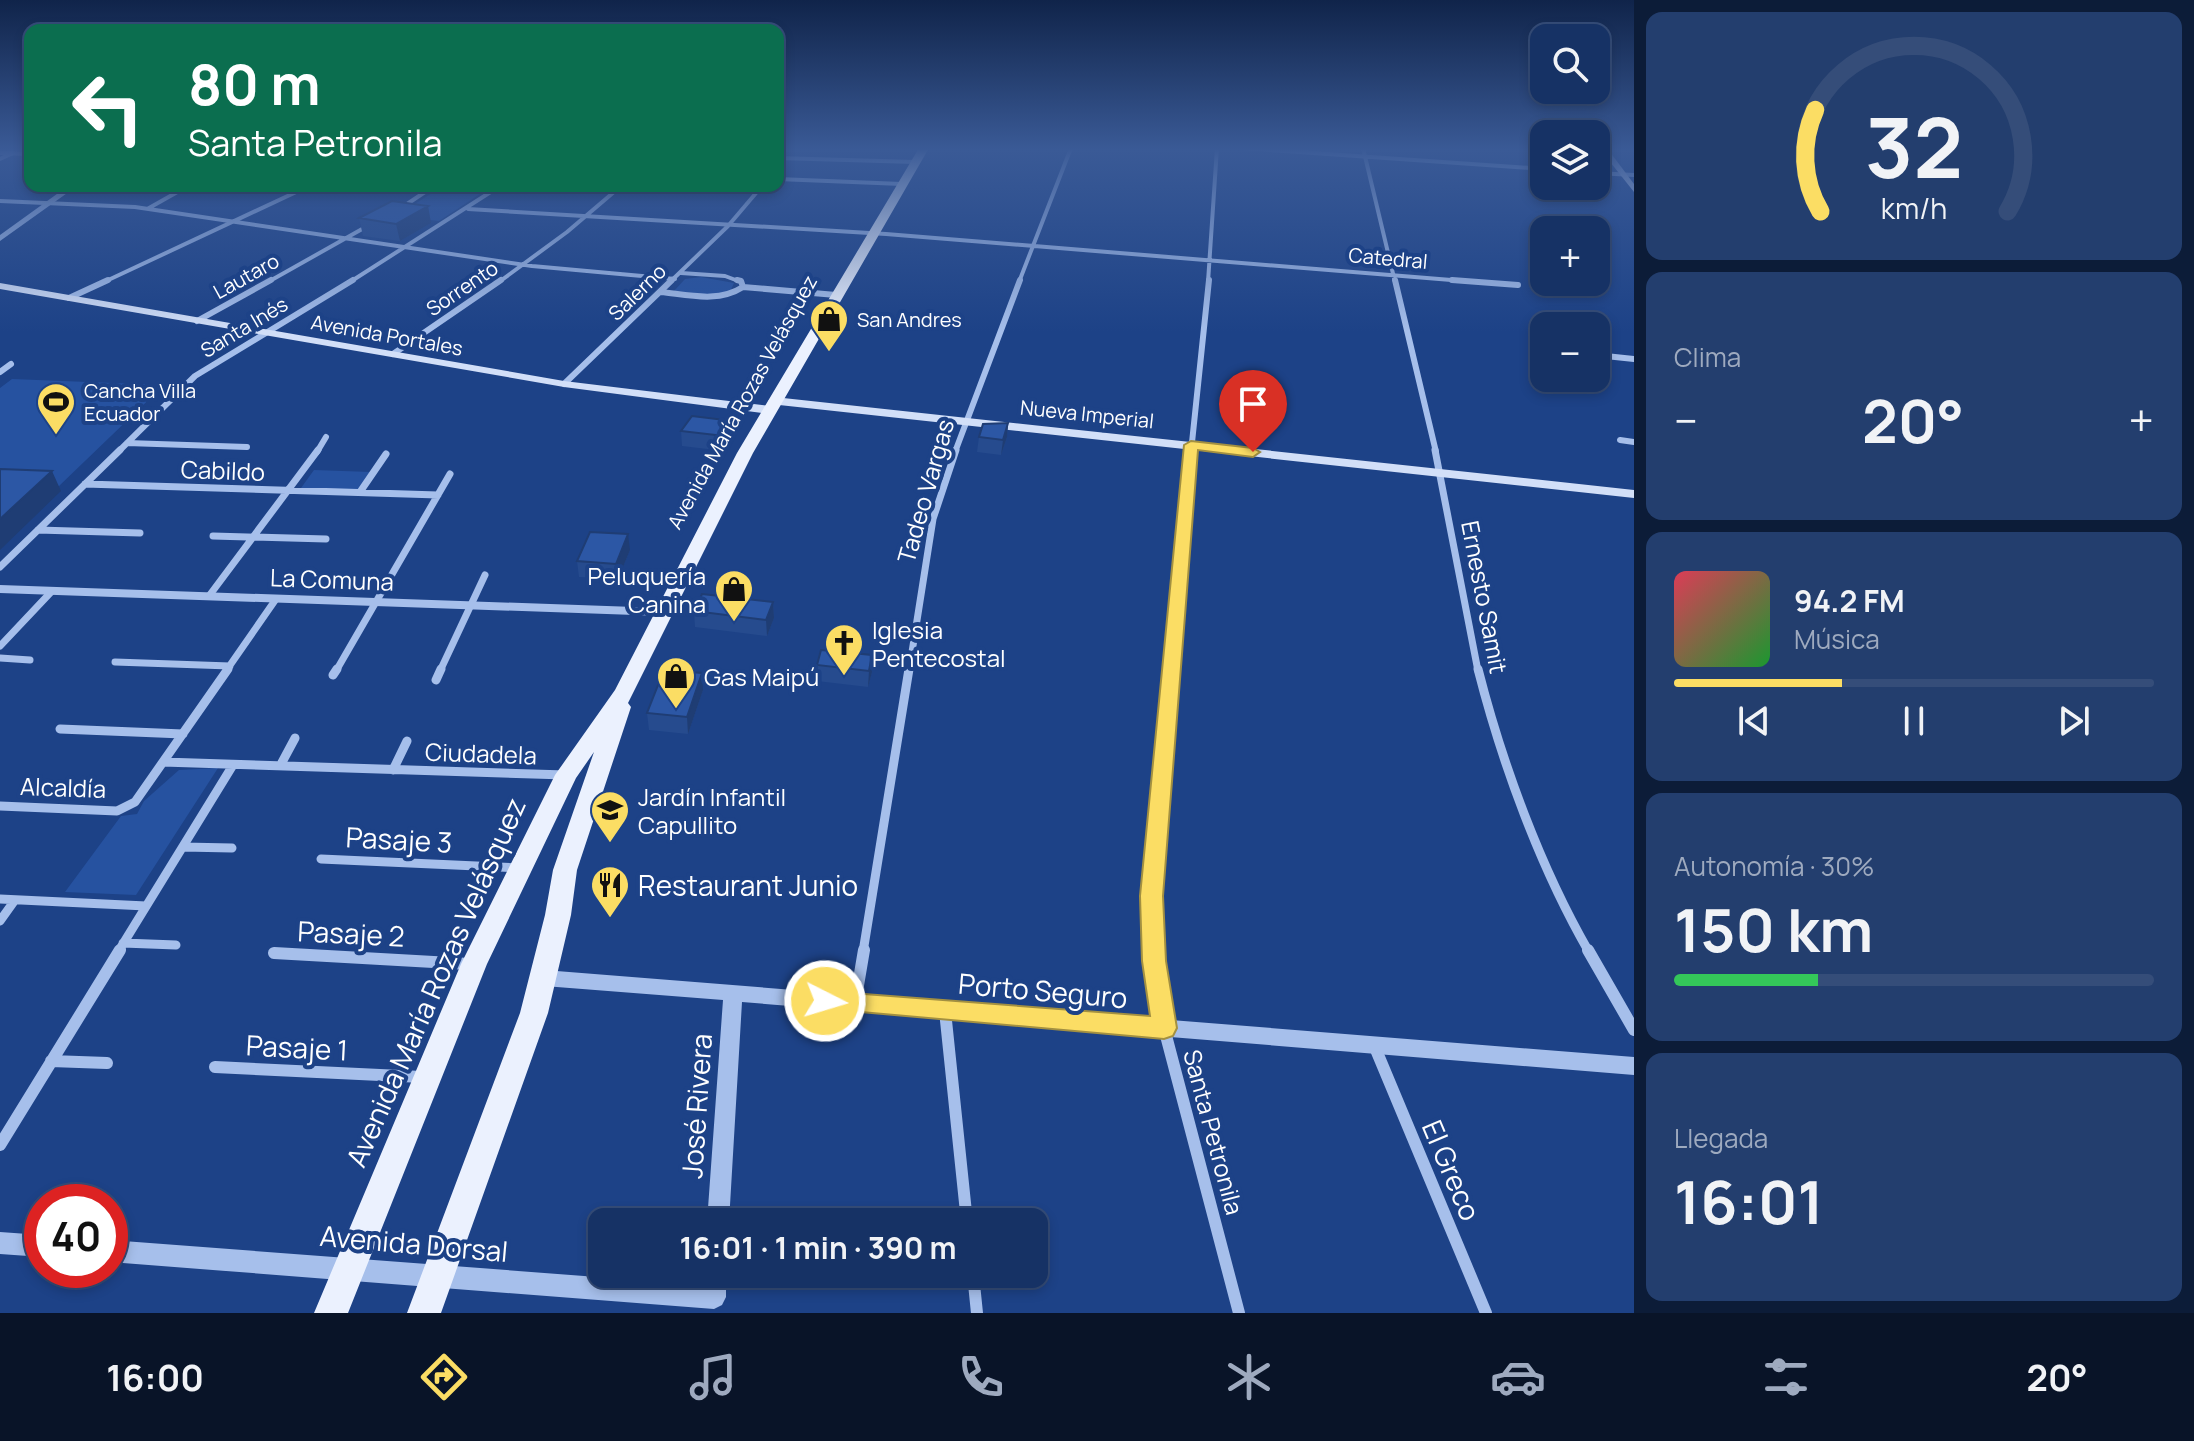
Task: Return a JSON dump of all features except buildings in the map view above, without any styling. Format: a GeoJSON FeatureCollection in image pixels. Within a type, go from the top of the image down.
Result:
{"type":"FeatureCollection","features":[{"type":"Feature","properties":{"kind":"main road","name":"Avenida María Rozas Velásquez"},"geometry":{"type":"LineString","coordinates":[[424,1313],[544,978],[565,870],[625,692],[663,612],[772,405],[887,209]]}},
{"type":"Feature","properties":{"kind":"main road","name":"Avenida Portales"},"geometry":{"type":"LineString","coordinates":[[0,286],[564,384],[772,405]]}},
{"type":"Feature","properties":{"kind":"main road","name":"Nueva Imperial"},"geometry":{"type":"LineString","coordinates":[[772,405],[965,421],[1634,494]]}},
{"type":"Feature","properties":{"kind":"main road","name":"Avenida María Rozas Velásquez"},"geometry":{"type":"LineString","coordinates":[[331,1313],[474,964],[566,775],[625,692]]}},
{"type":"Feature","properties":{"kind":"street"},"geometry":{"type":"LineString","coordinates":[[0,239],[40,209]]}},
{"type":"Feature","properties":{"kind":"street"},"geometry":{"type":"LineString","coordinates":[[156,209],[526,264],[675,279]]}},
{"type":"Feature","properties":{"kind":"street"},"geometry":{"type":"LineString","coordinates":[[69,298],[259,209]]}},
{"type":"Feature","properties":{"kind":"street"},"geometry":{"type":"LineString","coordinates":[[393,212],[397,209]]}},
{"type":"Feature","properties":{"kind":"street","name":"Santa Inés"},"geometry":{"type":"LineString","coordinates":[[0,567],[184,384],[468,209]]}},
{"type":"Feature","properties":{"kind":"street","name":"Catedral"},"geometry":{"type":"LineString","coordinates":[[472,209],[873,233],[1518,285]]}},
{"type":"Feature","properties":{"kind":"street","name":"Sorrento"},"geometry":{"type":"LineString","coordinates":[[393,354],[526,264],[596,209]]}},
{"type":"Feature","properties":{"kind":"street","name":"Salerno"},"geometry":{"type":"LineString","coordinates":[[564,384],[675,279],[742,209]]}},
{"type":"Feature","properties":{"kind":"street","name":"Tadeo Vargas"},"geometry":{"type":"LineString","coordinates":[[855,1003],[927,544],[965,421],[1048,209]]}},
{"type":"Feature","properties":{"kind":"street","name":"Santa Petronila"},"geometry":{"type":"LineString","coordinates":[[1214,209],[1151,896],[1154,961],[1164,1028],[1239,1313]]}},
{"type":"Feature","properties":{"kind":"street","name":"Ernesto Samit"},"geometry":{"type":"LineString","coordinates":[[1378,209],[1441,473],[1478,670],[1507,769],[1580,936],[1634,1030]]}},
{"type":"Feature","properties":{"kind":"street","name":"Lautaro"},"geometry":{"type":"LineString","coordinates":[[197,321],[382,218]]}},
{"type":"Feature","properties":{"kind":"street"},"geometry":{"type":"LineString","coordinates":[[681,273],[731,277],[741,281],[743,287]]}},
{"type":"Feature","properties":{"kind":"street"},"geometry":{"type":"LineString","coordinates":[[661,292],[717,296],[736,292],[743,287],[836,295]]}},
{"type":"Feature","properties":{"kind":"street"},"geometry":{"type":"LineString","coordinates":[[1610,356],[1634,359]]}},
{"type":"Feature","properties":{"kind":"street"},"geometry":{"type":"LineString","coordinates":[[0,372],[11,364]]}},
{"type":"Feature","properties":{"kind":"street"},"geometry":{"type":"LineString","coordinates":[[209,596],[290,490],[326,437]]}},
{"type":"Feature","properties":{"kind":"street"},"geometry":{"type":"LineString","coordinates":[[1620,440],[1634,442]]}},
{"type":"Feature","properties":{"kind":"street"},"geometry":{"type":"LineString","coordinates":[[127,443],[247,447]]}},
{"type":"Feature","properties":{"kind":"street"},"geometry":{"type":"LineString","coordinates":[[360,492],[386,454]]}},
{"type":"Feature","properties":{"kind":"street"},"geometry":{"type":"LineString","coordinates":[[333,675],[450,474]]}},
{"type":"Feature","properties":{"kind":"street","name":"Cabildo"},"geometry":{"type":"LineString","coordinates":[[85,484],[438,495]]}},
{"type":"Feature","properties":{"kind":"street"},"geometry":{"type":"LineString","coordinates":[[38,530],[140,533]]}},
{"type":"Feature","properties":{"kind":"street"},"geometry":{"type":"LineString","coordinates":[[213,536],[326,539]]}},
{"type":"Feature","properties":{"kind":"street"},"geometry":{"type":"LineString","coordinates":[[436,680],[485,575]]}},
{"type":"Feature","properties":{"kind":"street","name":"La Comuna"},"geometry":{"type":"LineString","coordinates":[[0,589],[663,612]]}},
{"type":"Feature","properties":{"kind":"street"},"geometry":{"type":"LineString","coordinates":[[0,646],[52,591]]}},
{"type":"Feature","properties":{"kind":"street","name":"Alcaldía"},"geometry":{"type":"LineString","coordinates":[[0,806],[117,811],[135,802],[276,599]]}},
{"type":"Feature","properties":{"kind":"street"},"geometry":{"type":"LineString","coordinates":[[0,658],[30,660]]}},
{"type":"Feature","properties":{"kind":"street"},"geometry":{"type":"LineString","coordinates":[[115,662],[230,666]]}},
{"type":"Feature","properties":{"kind":"street"},"geometry":{"type":"LineString","coordinates":[[60,729],[183,734]]}},
{"type":"Feature","properties":{"kind":"street"},"geometry":{"type":"LineString","coordinates":[[280,766],[295,738]]}},
{"type":"Feature","properties":{"kind":"street","name":"Ciudadela"},"geometry":{"type":"LineString","coordinates":[[393,770],[407,741]]}},
{"type":"Feature","properties":{"kind":"street","name":"Ciudadela"},"geometry":{"type":"LineString","coordinates":[[163,762],[566,775]]}},
{"type":"Feature","properties":{"kind":"street"},"geometry":{"type":"LineString","coordinates":[[0,1145],[233,765]]}},
{"type":"Feature","properties":{"kind":"street"},"geometry":{"type":"LineString","coordinates":[[183,847],[232,848]]}},
{"type":"Feature","properties":{"kind":"street","name":"Pasaje 3"},"geometry":{"type":"LineString","coordinates":[[321,859],[522,868]]}},
{"type":"Feature","properties":{"kind":"street"},"geometry":{"type":"LineString","coordinates":[[0,899],[146,906]]}},
{"type":"Feature","properties":{"kind":"street"},"geometry":{"type":"LineString","coordinates":[[0,921],[15,900]]}},
{"type":"Feature","properties":{"kind":"street"},"geometry":{"type":"LineString","coordinates":[[123,943],[176,945]]}},
{"type":"Feature","properties":{"kind":"street","name":"Pasaje 2"},"geometry":{"type":"LineString","coordinates":[[274,953],[474,964]]}},
{"type":"Feature","properties":{"kind":"street","name":"Porto Seguro"},"geometry":{"type":"LineString","coordinates":[[544,978],[1634,1066]]}},
{"type":"Feature","properties":{"kind":"street","name":"José Rivera"},"geometry":{"type":"LineString","coordinates":[[719,1208],[733,993]]}},
{"type":"Feature","properties":{"kind":"street"},"geometry":{"type":"LineString","coordinates":[[945,1011],[966,1208]]}},
{"type":"Feature","properties":{"kind":"street","name":"El Greco"},"geometry":{"type":"LineString","coordinates":[[1374,1045],[1486,1313]]}},
{"type":"Feature","properties":{"kind":"street"},"geometry":{"type":"LineString","coordinates":[[51,1061],[107,1063]]}},
{"type":"Feature","properties":{"kind":"street","name":"Pasaje 1"},"geometry":{"type":"LineString","coordinates":[[215,1067],[425,1078]]}},
{"type":"Feature","properties":{"kind":"street"},"geometry":{"type":"LineString","coordinates":[[0,1243],[24,1245]]}},
{"type":"Feature","properties":{"kind":"street","name":"Avenida Dorsal"},"geometry":{"type":"LineString","coordinates":[[128,1252],[714,1295]]}},
{"type":"Feature","properties":{"kind":"street"},"geometry":{"type":"LineString","coordinates":[[974,1288],[977,1313]]}},
{"type":"Feature","properties":{"kind":"shaded area"},"geometry":{"type":"Polygon","coordinates":[[[407,209],[457,209],[439,221],[396,216],[407,209]]]}},
{"type":"Feature","properties":{"kind":"shaded area"},"geometry":{"type":"Polygon","coordinates":[[[701,277],[734,283],[730,292],[713,295],[674,291],[685,279],[701,277]]]}},
{"type":"Feature","properties":{"kind":"shaded area","name":"Cancha Villa Ecuador"},"geometry":{"type":"Polygon","coordinates":[[[12,379],[164,385],[59,486],[0,484],[0,388],[12,379]]]}},
{"type":"Feature","properties":{"kind":"shaded area"},"geometry":{"type":"Polygon","coordinates":[[[314,470],[371,472],[358,490],[301,488],[314,470]]]}},
{"type":"Feature","properties":{"kind":"shaded area"},"geometry":{"type":"Polygon","coordinates":[[[218,768],[136,895],[65,892],[121,816],[137,814],[144,801],[179,770],[218,768]]]}},
{"type":"Feature","properties":{"kind":"place","name":"San Andres"},"geometry":{"type":"Point","coordinates":[829,353]}},
{"type":"Feature","properties":{"kind":"place","name":"Cancha Villa Ecuador"},"geometry":{"type":"Point","coordinates":[56,436]}},
{"type":"Feature","properties":{"kind":"place","name":"Peluquería Canina"},"geometry":{"type":"Point","coordinates":[734,623]}},
{"type":"Feature","properties":{"kind":"place","name":"Iglesia Pentecostal"},"geometry":{"type":"Point","coordinates":[844,677]}},
{"type":"Feature","properties":{"kind":"place","name":"Gas Maipú"},"geometry":{"type":"Point","coordinates":[676,710]}},
{"type":"Feature","properties":{"kind":"place","name":"Jardín Infantil Capullito"},"geometry":{"type":"Point","coordinates":[610,844]}},
{"type":"Feature","properties":{"kind":"place","name":"Restaurant Junio"},"geometry":{"type":"Point","coordinates":[610,919]}},
{"type":"Feature","properties":{"kind":"route"},"geometry":{"type":"LineString","coordinates":[[825,1001],[1164,1028],[1154,961],[1151,896],[1191,445],[1253,452]]}}]}
